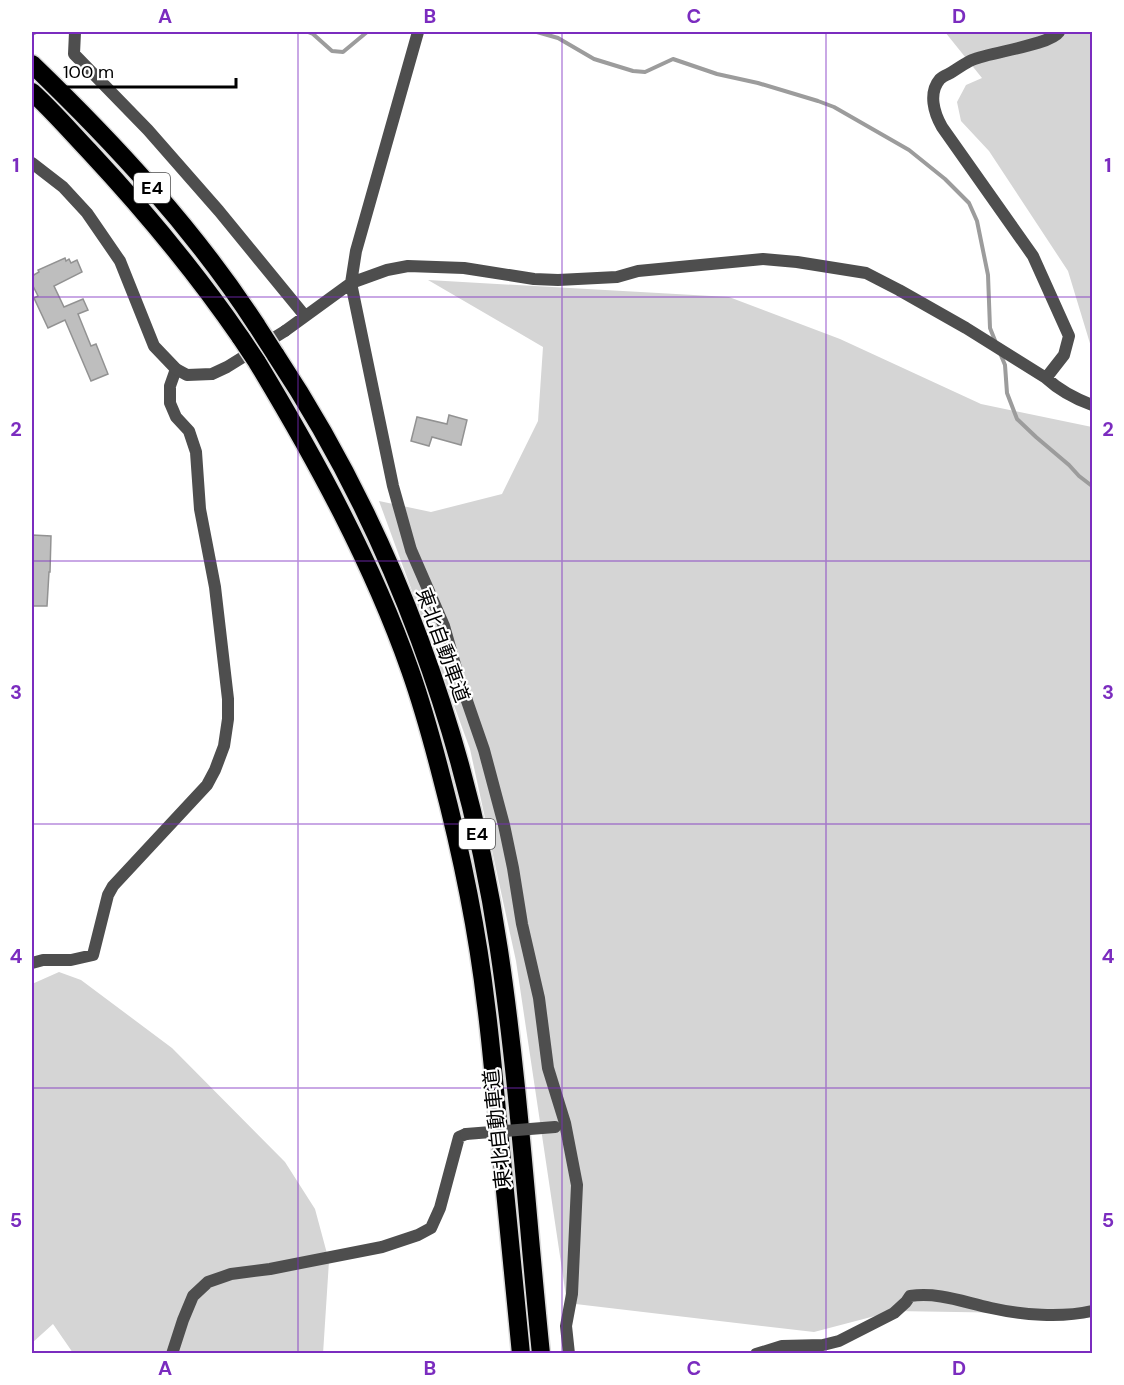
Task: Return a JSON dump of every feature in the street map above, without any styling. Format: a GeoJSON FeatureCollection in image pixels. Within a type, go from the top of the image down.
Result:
{"type":"FeatureCollection","features":[{"type":"Feature","properties":{"kind":"highway","name":"東北自動車道"},"geometry":{"type":"LineString","coordinates":[[32,64],[97,128],[176,216],[210,257],[237,296],[295,384],[332,449],[386,557],[413,622],[438,689],[468,792],[501,961],[541,1353]]}},
{"type":"Feature","properties":{"kind":"highway","name":"東北自動車道"},"geometry":{"type":"LineString","coordinates":[[32,92],[121,185],[192,270],[241,338],[296,429],[352,533],[410,670],[451,812],[465,874],[480,960],[487,1006],[521,1353]]}},
{"type":"Feature","properties":{"kind":"street"},"geometry":{"type":"LineString","coordinates":[[75,32],[74,54],[148,130],[305,316]]}},
{"type":"Feature","properties":{"kind":"street"},"geometry":{"type":"LineString","coordinates":[[418,32],[356,251],[351,283],[393,486],[411,550],[444,626],[484,750],[504,825],[522,924],[539,998],[548,1068],[560,1125],[577,1185],[572,1294],[566,1326],[569,1353]]}},
{"type":"Feature","properties":{"kind":"street"},"geometry":{"type":"LineString","coordinates":[[1046,378],[1064,355],[1069,336],[1033,256],[942,127],[936,116],[933,95],[940,79],[970,61],[993,53],[1046,41],[1058,35],[1059,32]]}},
{"type":"Feature","properties":{"kind":"street"},"geometry":{"type":"LineString","coordinates":[[32,163],[63,187],[87,213],[120,261],[154,346],[176,369],[187,375],[212,374],[227,367],[285,331],[351,283],[387,270],[408,266],[464,268],[534,279],[558,280],[617,277],[638,271],[763,259],[866,273],[985,340],[1055,386],[1092,405]]}},
{"type":"Feature","properties":{"kind":"street"},"geometry":{"type":"LineString","coordinates":[[32,963],[42,960],[71,960],[93,955],[112,886],[207,785],[224,746],[228,699],[215,587],[200,508],[196,452],[189,431],[176,417],[170,403],[170,386],[176,369]]}},
{"type":"Feature","properties":{"kind":"street"},"geometry":{"type":"LineString","coordinates":[[172,1353],[193,1296],[208,1282],[231,1274],[270,1269],[382,1247],[418,1235],[431,1228],[440,1208],[459,1137],[466,1134],[560,1125]]}},
{"type":"Feature","properties":{"kind":"street"},"geometry":{"type":"LineString","coordinates":[[756,1353],[782,1346],[823,1345],[839,1341],[894,1313],[910,1296],[925,1294],[1042,1316],[1092,1311]]}},
{"type":"Feature","properties":{"kind":"shaded area"},"geometry":{"type":"Polygon","coordinates":[[[945,32],[1092,32],[1092,350],[1068,271],[989,151],[961,121],[957,102],[966,85],[982,78],[945,32]]]}},
{"type":"Feature","properties":{"kind":"shaded area"},"geometry":{"type":"Polygon","coordinates":[[[428,280],[729,297],[840,339],[981,404],[1092,427],[1092,1314],[894,1311],[814,1332],[567,1303],[516,961],[470,749],[379,501],[431,512],[502,494],[538,421],[543,347],[428,280]]]}},
{"type":"Feature","properties":{"kind":"shaded area"},"geometry":{"type":"Polygon","coordinates":[[[59,972],[81,980],[172,1048],[285,1162],[315,1209],[329,1261],[323,1354],[73,1353],[53,1324],[32,1343],[32,984],[59,972]]]}},
{"type":"Feature","properties":{"kind":"building"},"geometry":{"type":"Polygon","coordinates":[[[65,258],[71,263],[77,260],[82,272],[54,286],[64,307],[83,299],[88,310],[78,314],[91,346],[96,344],[108,374],[91,381],[65,320],[48,328],[34,298],[38,296],[32,284],[32,276],[39,272],[38,270],[65,258]]]}},
{"type":"Feature","properties":{"kind":"building"},"geometry":{"type":"Polygon","coordinates":[[[449,415],[467,420],[461,445],[432,437],[429,446],[411,441],[417,417],[447,424],[449,415]]]}},
{"type":"Feature","properties":{"kind":"building"},"geometry":{"type":"Polygon","coordinates":[[[32,535],[51,536],[47,606],[32,606],[32,535]]]}},
{"type":"Feature","properties":{"kind":"waterway"},"geometry":{"type":"LineString","coordinates":[[32,34],[36,32]]}},
{"type":"Feature","properties":{"kind":"waterway"},"geometry":{"type":"LineString","coordinates":[[308,32],[332,51],[343,52],[367,32]]}},
{"type":"Feature","properties":{"kind":"waterway"},"geometry":{"type":"LineString","coordinates":[[537,32],[558,38],[594,59],[633,71],[645,72],[673,59],[717,74],[758,83],[818,101],[834,107],[909,150],[945,179],[969,203],[977,221],[988,275],[990,328],[996,343]]}},
{"type":"Feature","properties":{"kind":"waterway"},"geometry":{"type":"LineString","coordinates":[[1000,353],[1005,365],[1007,393],[1017,419],[1092,486]]}}]}
